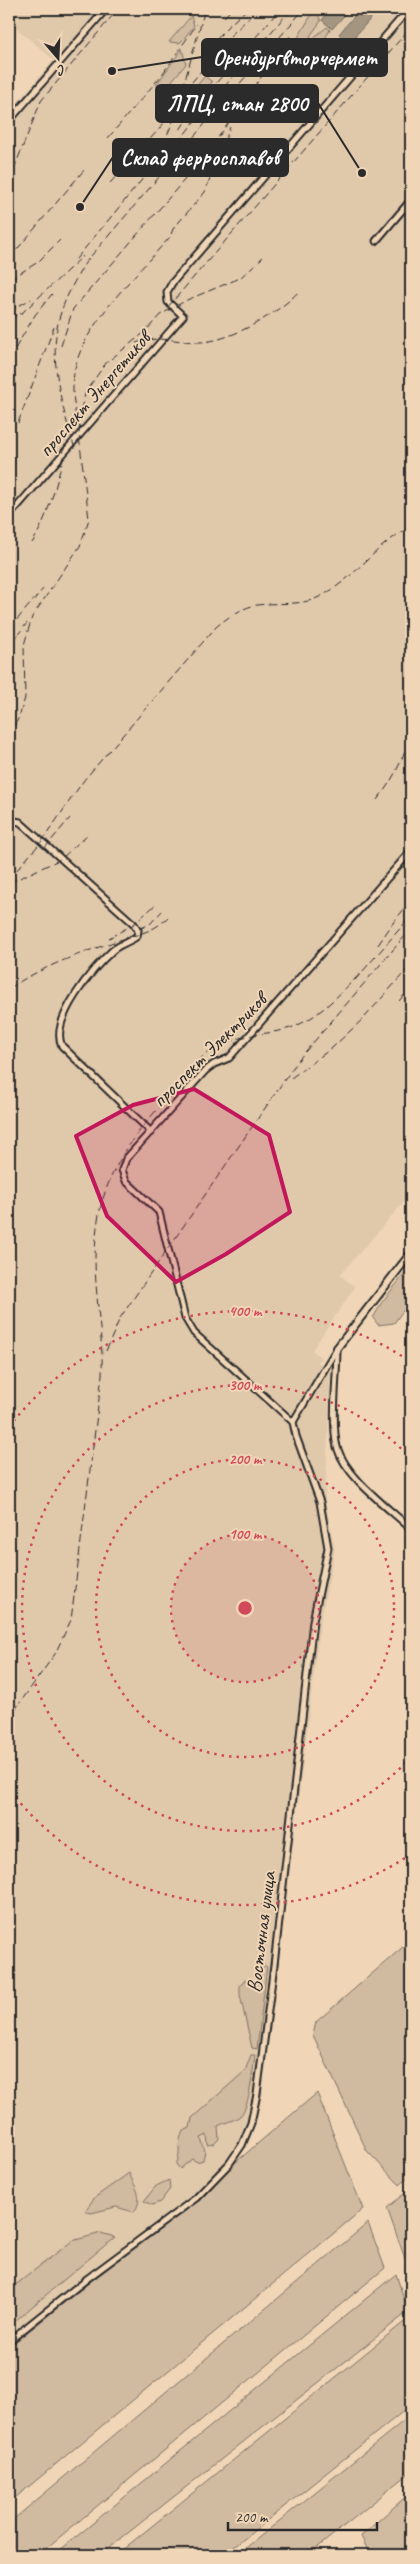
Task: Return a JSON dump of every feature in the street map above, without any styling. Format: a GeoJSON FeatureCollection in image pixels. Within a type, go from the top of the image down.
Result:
{"type":"FeatureCollection","features":[{"type":"Feature","properties":{"kind":"street"},"geometry":{"type":"LineString","coordinates":[[9,121],[106,9]]}},
{"type":"Feature","properties":{"kind":"street","name":"проспект Энергетиков"},"geometry":{"type":"LineString","coordinates":[[9,516],[183,316],[168,302],[167,292],[172,283],[409,9]]}},
{"type":"Feature","properties":{"kind":"street"},"geometry":{"type":"LineString","coordinates":[[376,241],[411,200]]}},
{"type":"Feature","properties":{"kind":"street"},"geometry":{"type":"LineString","coordinates":[[9,824],[15,821],[20,822],[138,930],[137,936],[114,950],[78,992],[65,1010],[59,1039],[62,1046],[151,1132]]}},
{"type":"Feature","properties":{"kind":"street","name":"проспект Электриков"},"geometry":{"type":"LineString","coordinates":[[293,1422],[204,1344],[185,1318],[159,1212],[126,1181],[122,1170],[126,1159],[205,1071],[214,1064],[229,1058],[411,851]]}},
{"type":"Feature","properties":{"kind":"street"},"geometry":{"type":"LineString","coordinates":[[293,1422],[337,1348],[411,1253]]}},
{"type":"Feature","properties":{"kind":"street"},"geometry":{"type":"LineString","coordinates":[[337,1348],[334,1429],[341,1456],[352,1474],[411,1529]]}},
{"type":"Feature","properties":{"kind":"street","name":"Восточная улица"},"geometry":{"type":"LineString","coordinates":[[9,2341],[88,2278],[196,2198],[229,2164],[242,2145],[251,2124],[257,2094],[274,1965],[313,1622],[328,1548],[320,1502],[296,1436],[293,1422]]}},
{"type":"Feature","properties":{"kind":"highlighted area"},"geometry":{"type":"Polygon","coordinates":[[[194,1089],[269,1135],[290,1212],[226,1254],[176,1282],[107,1216],[76,1136],[133,1105],[194,1089]]]}},
{"type":"Feature","properties":{"kind":"shaded area"},"geometry":{"type":"Polygon","coordinates":[[[17,9],[88,9],[94,14],[99,9],[411,9],[411,1194],[340,1275],[355,1287],[312,1350],[321,1358],[318,1362],[331,1372],[325,1500],[335,1549],[320,1624],[262,2095],[252,2135],[236,2162],[200,2200],[94,2279],[9,2347],[9,112],[54,60],[9,22],[17,9]]]}},
{"type":"Feature","properties":{"kind":"shaded area"},"geometry":{"type":"Polygon","coordinates":[[[315,9],[323,9],[318,15],[321,21],[310,36],[313,38],[327,27],[330,30],[317,51],[306,42],[285,66],[282,62],[275,61],[287,42],[291,49],[315,9]]]}},
{"type":"Feature","properties":{"kind":"shaded area"},"geometry":{"type":"Polygon","coordinates":[[[331,9],[350,9],[332,29],[322,20],[331,9]]]}},
{"type":"Feature","properties":{"kind":"shaded area"},"geometry":{"type":"Polygon","coordinates":[[[360,9],[379,9],[349,43],[339,34],[360,9]]]}},
{"type":"Feature","properties":{"kind":"shaded area"},"geometry":{"type":"Polygon","coordinates":[[[191,16],[194,26],[180,43],[169,42],[191,16]]]}},
{"type":"Feature","properties":{"kind":"shaded area"},"geometry":{"type":"Polygon","coordinates":[[[182,49],[186,64],[170,83],[158,87],[156,85],[182,49]]]}},
{"type":"Feature","properties":{"kind":"shaded area"},"geometry":{"type":"Polygon","coordinates":[[[205,76],[212,82],[191,107],[188,104],[192,91],[205,76]]]}},
{"type":"Feature","properties":{"kind":"shaded area"},"geometry":{"type":"Polygon","coordinates":[[[411,1266],[411,1305],[405,1308],[394,1323],[378,1325],[373,1318],[382,1302],[411,1266]]]}},
{"type":"Feature","properties":{"kind":"shaded area"},"geometry":{"type":"Polygon","coordinates":[[[411,1940],[411,2175],[400,2185],[367,2151],[313,2035],[316,2022],[411,1940]]]}},
{"type":"Feature","properties":{"kind":"shaded area"},"geometry":{"type":"Polygon","coordinates":[[[264,1965],[267,1967],[257,2049],[252,2048],[240,1995],[240,1986],[244,1980],[258,1982],[264,1965]]]}},
{"type":"Feature","properties":{"kind":"shaded area"},"geometry":{"type":"Polygon","coordinates":[[[251,2055],[255,2055],[249,2096],[240,2116],[218,2126],[219,2139],[214,2144],[208,2145],[207,2135],[201,2138],[205,2151],[203,2160],[197,2162],[192,2159],[180,2169],[176,2164],[183,2131],[190,2128],[192,2118],[245,2071],[251,2055]]]}},
{"type":"Feature","properties":{"kind":"shaded area"},"geometry":{"type":"Polygon","coordinates":[[[317,2093],[363,2209],[9,2503],[9,2347],[94,2279],[200,2200],[236,2162],[317,2093]]]}},
{"type":"Feature","properties":{"kind":"shaded area"},"geometry":{"type":"Polygon","coordinates":[[[129,2173],[139,2196],[134,2212],[116,2207],[91,2213],[85,2211],[94,2198],[129,2173]]]}},
{"type":"Feature","properties":{"kind":"shaded area"},"geometry":{"type":"Polygon","coordinates":[[[169,2180],[170,2189],[160,2202],[152,2205],[144,2201],[156,2186],[169,2180]]]}},
{"type":"Feature","properties":{"kind":"shaded area"},"geometry":{"type":"Polygon","coordinates":[[[411,2188],[411,2267],[408,2267],[387,2208],[411,2188]]]}},
{"type":"Feature","properties":{"kind":"shaded area"},"geometry":{"type":"Polygon","coordinates":[[[368,2223],[385,2268],[38,2555],[9,2555],[9,2523],[368,2223]]]}},
{"type":"Feature","properties":{"kind":"shaded area"},"geometry":{"type":"Polygon","coordinates":[[[101,2233],[115,2237],[9,2326],[9,2290],[72,2241],[101,2233]]]}},
{"type":"Feature","properties":{"kind":"shaded area"},"geometry":{"type":"Polygon","coordinates":[[[396,2274],[408,2312],[100,2555],[54,2555],[396,2274]]]}},
{"type":"Feature","properties":{"kind":"shaded area"},"geometry":{"type":"Polygon","coordinates":[[[409,2318],[411,2328],[411,2405],[224,2555],[116,2555],[409,2318]]]}},
{"type":"Feature","properties":{"kind":"shaded area"},"geometry":{"type":"Polygon","coordinates":[[[411,2415],[411,2472],[308,2555],[237,2555],[411,2415]]]}},
{"type":"Feature","properties":{"kind":"shaded area"},"geometry":{"type":"Polygon","coordinates":[[[411,2492],[411,2555],[370,2555],[361,2536],[411,2492]]]}},
{"type":"Feature","properties":{"kind":"railway"},"geometry":{"type":"LineString","coordinates":[[9,181],[41,101],[118,9]]}},
{"type":"Feature","properties":{"kind":"railway"},"geometry":{"type":"LineString","coordinates":[[76,259],[155,164],[174,119],[205,9]]}},
{"type":"Feature","properties":{"kind":"railway"},"geometry":{"type":"LineString","coordinates":[[224,17],[232,9]]}},
{"type":"Feature","properties":{"kind":"railway"},"geometry":{"type":"LineString","coordinates":[[202,58],[225,29],[247,9]]}},
{"type":"Feature","properties":{"kind":"railway"},"geometry":{"type":"LineString","coordinates":[[184,92],[227,39],[258,9]]}},
{"type":"Feature","properties":{"kind":"railway"},"geometry":{"type":"LineString","coordinates":[[180,130],[192,111],[280,9]]}},
{"type":"Feature","properties":{"kind":"railway"},"geometry":{"type":"LineString","coordinates":[[163,162],[194,122],[291,9]]}},
{"type":"Feature","properties":{"kind":"railway"},"geometry":{"type":"LineString","coordinates":[[75,449],[62,403],[55,354],[58,323],[73,285],[85,263],[304,9]]}},
{"type":"Feature","properties":{"kind":"railway"},"geometry":{"type":"LineString","coordinates":[[108,138],[161,76],[197,24]]}},
{"type":"Feature","properties":{"kind":"railway"},"geometry":{"type":"LineString","coordinates":[[167,308],[411,27]]}},
{"type":"Feature","properties":{"kind":"railway"},"geometry":{"type":"LineString","coordinates":[[61,346],[73,309],[205,156],[291,35]]}},
{"type":"Feature","properties":{"kind":"railway"},"geometry":{"type":"LineString","coordinates":[[110,183],[161,127],[172,111]]}},
{"type":"Feature","properties":{"kind":"railway"},"geometry":{"type":"LineString","coordinates":[[76,417],[73,377],[82,348],[91,331],[116,297],[170,237],[173,229],[205,192],[230,127]]}},
{"type":"Feature","properties":{"kind":"railway"},"geometry":{"type":"LineString","coordinates":[[9,259],[84,170]]}},
{"type":"Feature","properties":{"kind":"railway"},"geometry":{"type":"LineString","coordinates":[[9,280],[38,262],[60,240]]}},
{"type":"Feature","properties":{"kind":"railway"},"geometry":{"type":"LineString","coordinates":[[9,319],[22,313],[83,256]]}},
{"type":"Feature","properties":{"kind":"railway"},"geometry":{"type":"LineString","coordinates":[[9,736],[19,717],[25,698],[24,645],[32,617],[80,546],[89,519],[79,436],[80,412],[86,391],[106,363],[145,332],[160,315],[187,300],[240,278],[263,257]]}},
{"type":"Feature","properties":{"kind":"railway"},"geometry":{"type":"LineString","coordinates":[[136,343],[152,339],[200,342],[226,337],[268,316],[300,290]]}},
{"type":"Feature","properties":{"kind":"railway"},"geometry":{"type":"LineString","coordinates":[[9,359],[35,315],[52,294]]}},
{"type":"Feature","properties":{"kind":"railway"},"geometry":{"type":"LineString","coordinates":[[9,311],[31,299]]}},
{"type":"Feature","properties":{"kind":"railway"},"geometry":{"type":"LineString","coordinates":[[18,423],[54,327]]}},
{"type":"Feature","properties":{"kind":"railway"},"geometry":{"type":"LineString","coordinates":[[9,401],[17,379]]}},
{"type":"Feature","properties":{"kind":"railway"},"geometry":{"type":"LineString","coordinates":[[32,543],[44,519],[55,488],[63,456],[66,429]]}},
{"type":"Feature","properties":{"kind":"railway"},"geometry":{"type":"LineString","coordinates":[[9,879],[42,841],[84,780],[216,627],[233,615],[252,606],[293,603],[317,598],[342,583],[386,543],[411,527]]}},
{"type":"Feature","properties":{"kind":"railway"},"geometry":{"type":"LineString","coordinates":[[9,629],[43,589]]}},
{"type":"Feature","properties":{"kind":"railway"},"geometry":{"type":"LineString","coordinates":[[9,646],[27,623]]}},
{"type":"Feature","properties":{"kind":"railway"},"geometry":{"type":"LineString","coordinates":[[377,800],[398,768],[411,731]]}},
{"type":"Feature","properties":{"kind":"railway"},"geometry":{"type":"LineString","coordinates":[[404,824],[411,816]]}},
{"type":"Feature","properties":{"kind":"railway"},"geometry":{"type":"LineString","coordinates":[[44,849],[70,818]]}},
{"type":"Feature","properties":{"kind":"railway"},"geometry":{"type":"LineString","coordinates":[[9,883],[61,859],[88,834]]}},
{"type":"Feature","properties":{"kind":"railway"},"geometry":{"type":"LineString","coordinates":[[378,945],[411,901]]}},
{"type":"Feature","properties":{"kind":"railway"},"geometry":{"type":"LineString","coordinates":[[109,938],[134,924],[155,905]]}},
{"type":"Feature","properties":{"kind":"railway"},"geometry":{"type":"LineString","coordinates":[[139,929],[150,924],[162,911]]}},
{"type":"Feature","properties":{"kind":"railway"},"geometry":{"type":"LineString","coordinates":[[355,980],[411,916]]}},
{"type":"Feature","properties":{"kind":"railway"},"geometry":{"type":"LineString","coordinates":[[9,989],[59,962],[143,933],[156,927],[168,917]]}},
{"type":"Feature","properties":{"kind":"railway"},"geometry":{"type":"LineString","coordinates":[[106,1351],[120,1318],[299,1059],[411,929]]}},
{"type":"Feature","properties":{"kind":"railway"},"geometry":{"type":"LineString","coordinates":[[291,1078],[332,1048],[365,1017],[411,965]]}},
{"type":"Feature","properties":{"kind":"railway"},"geometry":{"type":"LineString","coordinates":[[9,1718],[55,1654],[71,1620],[102,1375],[95,1266],[96,1239],[99,1215],[114,1171],[141,1129],[187,1073],[205,1055],[233,1040],[287,1029],[308,1020],[359,975]]}},
{"type":"Feature","properties":{"kind":"railway"},"geometry":{"type":"LineString","coordinates":[[399,1001],[411,987]]}},
{"type":"Feature","properties":{"kind":"place","name":"Оренбургвторчермет"},"geometry":{"type":"Point","coordinates":[112,71]}},
{"type":"Feature","properties":{"kind":"place","name":"ЛПЦ, стан 2800"},"geometry":{"type":"Point","coordinates":[362,173]}},
{"type":"Feature","properties":{"kind":"place","name":"Склад ферросплавов"},"geometry":{"type":"Point","coordinates":[80,207]}}]}
